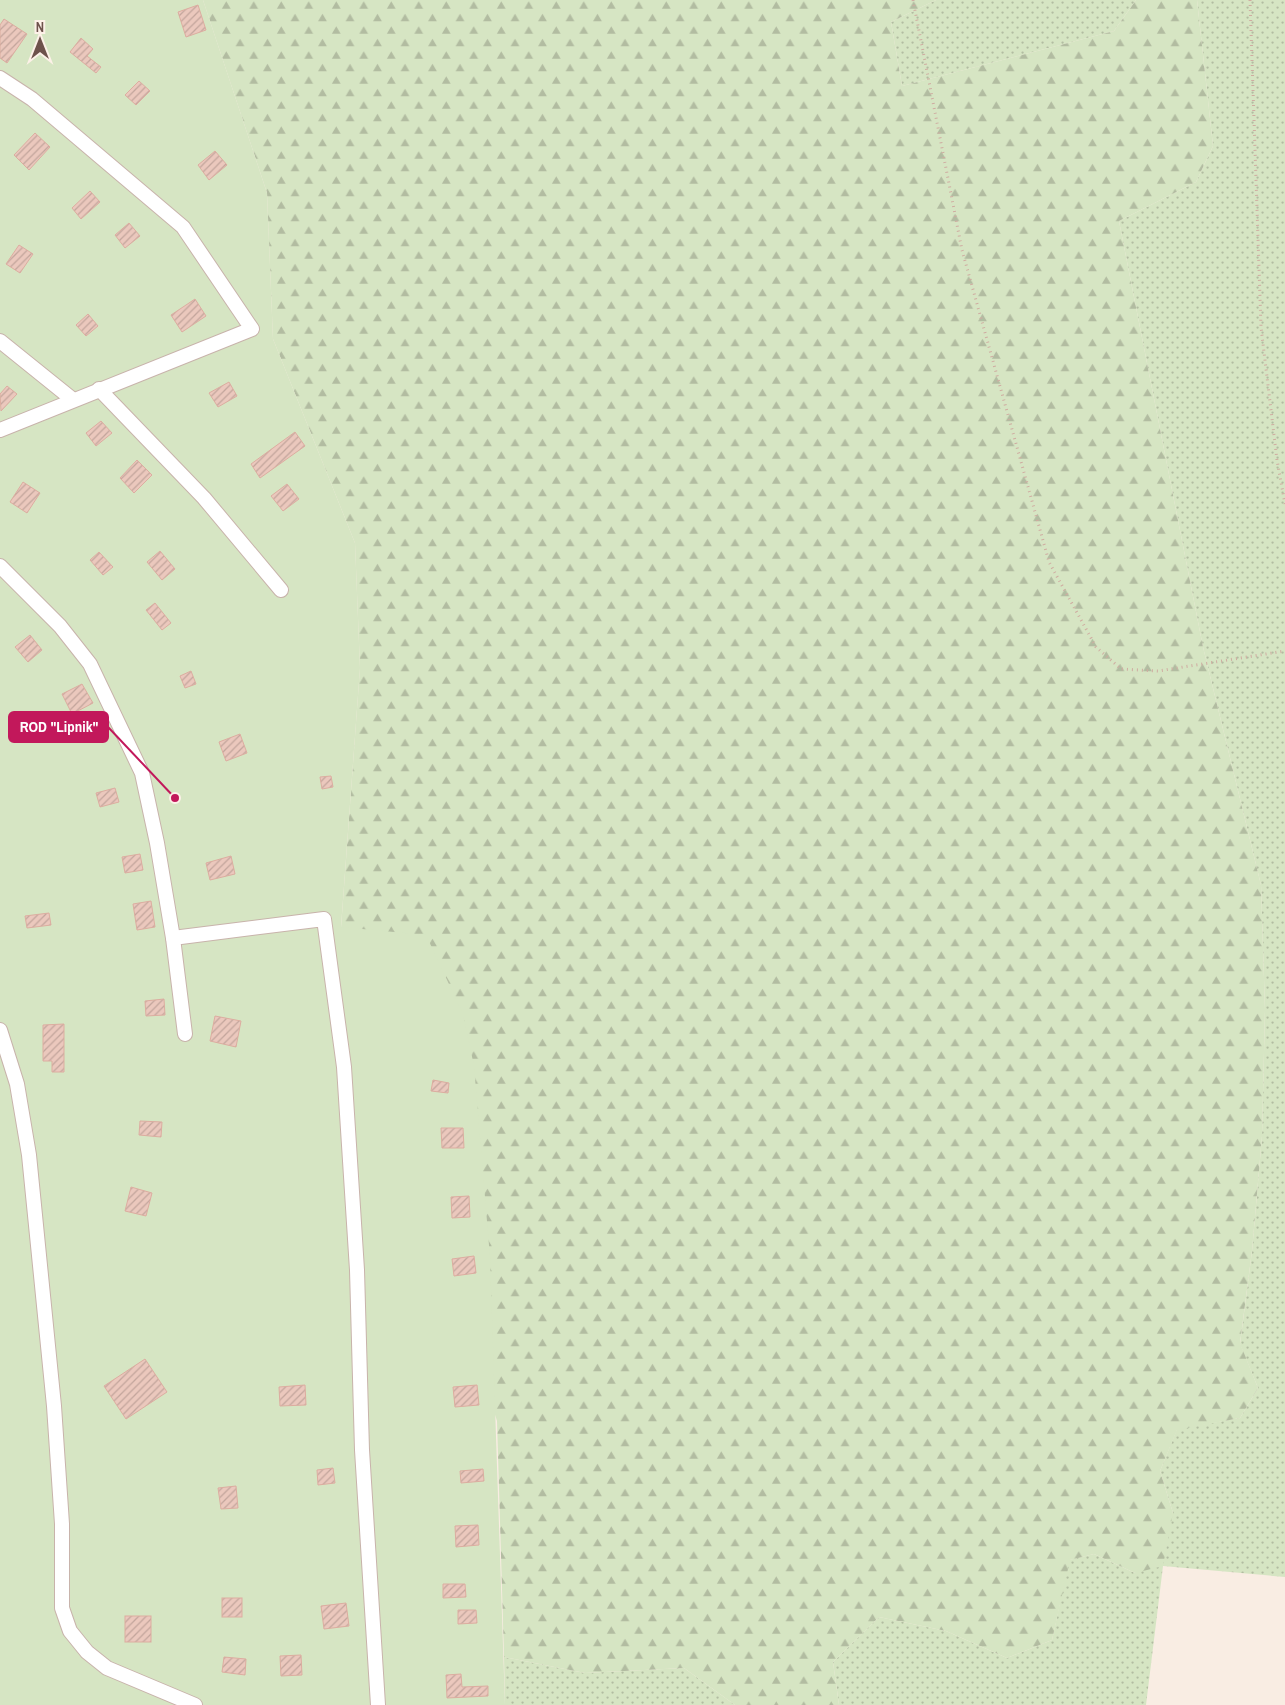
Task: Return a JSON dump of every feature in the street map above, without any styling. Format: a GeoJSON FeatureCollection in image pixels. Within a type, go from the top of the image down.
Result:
{"type":"FeatureCollection","features":[{"type":"Feature","properties":{"kind":"lane"},"geometry":{"type":"LineString","coordinates":[[0,78],[32,99],[183,227],[252,329],[72,399],[0,430]]}},
{"type":"Feature","properties":{"kind":"lane"},"geometry":{"type":"LineString","coordinates":[[0,341],[72,399]]}},
{"type":"Feature","properties":{"kind":"lane"},"geometry":{"type":"LineString","coordinates":[[99,389],[204,498],[281,590]]}},
{"type":"Feature","properties":{"kind":"lane"},"geometry":{"type":"LineString","coordinates":[[0,566],[60,626],[90,664],[142,773],[157,843],[173,938],[185,1034]]}},
{"type":"Feature","properties":{"kind":"lane"},"geometry":{"type":"LineString","coordinates":[[173,938],[324,919],[344,1067],[357,1270],[362,1450],[378,1705]]}},
{"type":"Feature","properties":{"kind":"lane"},"geometry":{"type":"LineString","coordinates":[[0,1030],[17,1084],[29,1155],[54,1406],[62,1524],[62,1608],[70,1631],[87,1652],[107,1668],[195,1705]]}},
{"type":"Feature","properties":{"kind":"path"},"geometry":{"type":"LineString","coordinates":[[913,0],[962,250],[1049,562],[1096,648],[1121,669],[1158,671],[1285,651]]}},
{"type":"Feature","properties":{"kind":"path"},"geometry":{"type":"LineString","coordinates":[[1250,0],[1262,327],[1277,460],[1285,504]]}},
{"type":"Feature","properties":{"kind":"green space"},"geometry":{"type":"Polygon","coordinates":[[[0,0],[203,0],[267,193],[273,339],[355,543],[360,668],[341,927],[426,935],[463,1014],[474,1066],[490,1257],[505,1705],[0,1705],[0,0]]]}},
{"type":"Feature","properties":{"kind":"green space"},"geometry":{"type":"Polygon","coordinates":[[[203,0],[936,0],[891,22],[902,86],[1114,31],[1136,0],[1197,0],[1213,146],[1196,182],[1119,221],[1203,647],[1261,885],[1265,1010],[1262,1136],[1252,1251],[1240,1343],[1258,1388],[1240,1418],[1177,1430],[1160,1471],[1173,1513],[1163,1566],[1135,1573],[1094,1554],[1070,1560],[1052,1640],[1007,1658],[946,1631],[879,1617],[833,1662],[839,1705],[735,1705],[684,1668],[585,1673],[504,1657],[497,1421],[341,928],[360,668],[355,543],[273,339],[267,193],[203,0]]]}},
{"type":"Feature","properties":{"kind":"green space"},"geometry":{"type":"Polygon","coordinates":[[[936,0],[1136,0],[1114,31],[902,86],[891,22],[936,0]]]}},
{"type":"Feature","properties":{"kind":"green space"},"geometry":{"type":"Polygon","coordinates":[[[1197,0],[1285,0],[1285,1577],[1163,1566],[1146,1705],[839,1705],[833,1662],[879,1617],[946,1631],[1007,1658],[1052,1640],[1069,1560],[1094,1554],[1135,1573],[1173,1513],[1160,1471],[1177,1429],[1240,1418],[1258,1388],[1240,1344],[1252,1251],[1262,1136],[1265,1010],[1261,885],[1203,647],[1119,221],[1196,182],[1213,146],[1197,0]]]}},
{"type":"Feature","properties":{"kind":"green space"},"geometry":{"type":"Polygon","coordinates":[[[504,1657],[585,1673],[684,1668],[735,1705],[505,1705],[504,1657]]]}},
{"type":"Feature","properties":{"kind":"building"},"geometry":{"type":"Polygon","coordinates":[[[198,5],[206,30],[186,37],[178,12],[198,5]]]}},
{"type":"Feature","properties":{"kind":"building"},"geometry":{"type":"Polygon","coordinates":[[[4,19],[27,34],[7,63],[0,58],[0,25],[4,19]]]}},
{"type":"Feature","properties":{"kind":"building"},"geometry":{"type":"Polygon","coordinates":[[[81,38],[93,49],[87,56],[101,67],[96,73],[70,52],[81,38]]]}},
{"type":"Feature","properties":{"kind":"building"},"geometry":{"type":"Polygon","coordinates":[[[139,81],[150,91],[136,105],[125,95],[139,81]]]}},
{"type":"Feature","properties":{"kind":"building"},"geometry":{"type":"Polygon","coordinates":[[[35,133],[50,147],[29,170],[14,155],[35,133]]]}},
{"type":"Feature","properties":{"kind":"building"},"geometry":{"type":"Polygon","coordinates":[[[215,151],[227,165],[209,180],[198,165],[215,151]]]}},
{"type":"Feature","properties":{"kind":"building"},"geometry":{"type":"Polygon","coordinates":[[[90,191],[100,202],[81,219],[72,208],[90,191]]]}},
{"type":"Feature","properties":{"kind":"building"},"geometry":{"type":"Polygon","coordinates":[[[129,223],[140,236],[125,248],[115,235],[129,223]]]}},
{"type":"Feature","properties":{"kind":"building"},"geometry":{"type":"Polygon","coordinates":[[[19,245],[33,254],[20,273],[6,264],[19,245]]]}},
{"type":"Feature","properties":{"kind":"building"},"geometry":{"type":"Polygon","coordinates":[[[195,299],[206,316],[182,332],[171,315],[195,299]]]}},
{"type":"Feature","properties":{"kind":"building"},"geometry":{"type":"Polygon","coordinates":[[[88,314],[98,326],[86,336],[76,325],[88,314]]]}},
{"type":"Feature","properties":{"kind":"building"},"geometry":{"type":"Polygon","coordinates":[[[229,382],[237,396],[218,407],[209,393],[229,382]]]}},
{"type":"Feature","properties":{"kind":"building"},"geometry":{"type":"Polygon","coordinates":[[[7,386],[17,394],[1,411],[0,394],[7,386]]]}},
{"type":"Feature","properties":{"kind":"building"},"geometry":{"type":"Polygon","coordinates":[[[101,421],[112,433],[96,446],[86,433],[101,421]]]}},
{"type":"Feature","properties":{"kind":"building"},"geometry":{"type":"Polygon","coordinates":[[[295,432],[305,446],[260,478],[251,464],[295,432]]]}},
{"type":"Feature","properties":{"kind":"building"},"geometry":{"type":"Polygon","coordinates":[[[137,460],[152,475],[134,493],[120,478],[137,460]]]}},
{"type":"Feature","properties":{"kind":"building"},"geometry":{"type":"Polygon","coordinates":[[[23,482],[40,493],[27,513],[10,502],[23,482]]]}},
{"type":"Feature","properties":{"kind":"building"},"geometry":{"type":"Polygon","coordinates":[[[287,484],[299,499],[283,511],[271,496],[287,484]]]}},
{"type":"Feature","properties":{"kind":"building"},"geometry":{"type":"Polygon","coordinates":[[[160,551],[175,569],[162,580],[147,562],[160,551]]]}},
{"type":"Feature","properties":{"kind":"building"},"geometry":{"type":"Polygon","coordinates":[[[99,552],[113,567],[103,575],[90,560],[99,552]]]}},
{"type":"Feature","properties":{"kind":"building"},"geometry":{"type":"Polygon","coordinates":[[[155,603],[171,623],[162,630],[146,610],[155,603]]]}},
{"type":"Feature","properties":{"kind":"building"},"geometry":{"type":"Polygon","coordinates":[[[30,635],[42,650],[28,662],[15,647],[30,635]]]}},
{"type":"Feature","properties":{"kind":"building"},"geometry":{"type":"Polygon","coordinates":[[[191,671],[196,684],[185,688],[180,676],[191,671]]]}},
{"type":"Feature","properties":{"kind":"building"},"geometry":{"type":"Polygon","coordinates":[[[82,684],[93,703],[72,714],[62,694],[82,684]]]}},
{"type":"Feature","properties":{"kind":"building"},"geometry":{"type":"Polygon","coordinates":[[[240,734],[247,753],[226,761],[219,742],[240,734]]]}},
{"type":"Feature","properties":{"kind":"building"},"geometry":{"type":"Polygon","coordinates":[[[331,776],[333,787],[322,789],[320,777],[331,776]]]}},
{"type":"Feature","properties":{"kind":"building"},"geometry":{"type":"Polygon","coordinates":[[[115,788],[119,802],[100,807],[96,793],[115,788]]]}},
{"type":"Feature","properties":{"kind":"building"},"geometry":{"type":"Polygon","coordinates":[[[140,854],[143,870],[125,873],[122,857],[140,854]]]}},
{"type":"Feature","properties":{"kind":"building"},"geometry":{"type":"Polygon","coordinates":[[[231,856],[235,874],[210,880],[206,863],[231,856]]]}},
{"type":"Feature","properties":{"kind":"building"},"geometry":{"type":"Polygon","coordinates":[[[151,901],[155,927],[137,930],[133,904],[151,901]]]}},
{"type":"Feature","properties":{"kind":"building"},"geometry":{"type":"Polygon","coordinates":[[[49,913],[51,925],[27,928],[25,916],[49,913]]]}},
{"type":"Feature","properties":{"kind":"building"},"geometry":{"type":"Polygon","coordinates":[[[164,999],[165,1015],[146,1016],[145,1001],[164,999]]]}},
{"type":"Feature","properties":{"kind":"building"},"geometry":{"type":"Polygon","coordinates":[[[215,1016],[241,1021],[236,1047],[210,1041],[215,1016]]]}},
{"type":"Feature","properties":{"kind":"building"},"geometry":{"type":"Polygon","coordinates":[[[64,1024],[64,1072],[52,1072],[52,1061],[43,1061],[43,1025],[64,1024]]]}},
{"type":"Feature","properties":{"kind":"building"},"geometry":{"type":"Polygon","coordinates":[[[433,1080],[449,1083],[448,1093],[431,1091],[433,1080]]]}},
{"type":"Feature","properties":{"kind":"building"},"geometry":{"type":"Polygon","coordinates":[[[140,1121],[162,1122],[161,1137],[139,1135],[140,1121]]]}},
{"type":"Feature","properties":{"kind":"building"},"geometry":{"type":"Polygon","coordinates":[[[441,1128],[463,1128],[464,1148],[442,1148],[441,1128]]]}},
{"type":"Feature","properties":{"kind":"building"},"geometry":{"type":"Polygon","coordinates":[[[131,1187],[152,1193],[146,1216],[125,1211],[131,1187]]]}},
{"type":"Feature","properties":{"kind":"building"},"geometry":{"type":"Polygon","coordinates":[[[469,1196],[470,1217],[452,1218],[451,1197],[469,1196]]]}},
{"type":"Feature","properties":{"kind":"building"},"geometry":{"type":"Polygon","coordinates":[[[474,1256],[476,1273],[454,1276],[452,1259],[474,1256]]]}},
{"type":"Feature","properties":{"kind":"building"},"geometry":{"type":"Polygon","coordinates":[[[145,1359],[167,1392],[126,1419],[104,1386],[145,1359]]]}},
{"type":"Feature","properties":{"kind":"building"},"geometry":{"type":"Polygon","coordinates":[[[305,1385],[306,1405],[280,1406],[279,1387],[305,1385]]]}},
{"type":"Feature","properties":{"kind":"building"},"geometry":{"type":"Polygon","coordinates":[[[477,1385],[479,1405],[455,1407],[453,1387],[477,1385]]]}},
{"type":"Feature","properties":{"kind":"building"},"geometry":{"type":"Polygon","coordinates":[[[333,1468],[335,1483],[318,1485],[317,1470],[333,1468]]]}},
{"type":"Feature","properties":{"kind":"building"},"geometry":{"type":"Polygon","coordinates":[[[483,1469],[484,1481],[461,1483],[460,1471],[483,1469]]]}},
{"type":"Feature","properties":{"kind":"building"},"geometry":{"type":"Polygon","coordinates":[[[236,1486],[238,1508],[221,1509],[218,1488],[236,1486]]]}},
{"type":"Feature","properties":{"kind":"building"},"geometry":{"type":"Polygon","coordinates":[[[478,1525],[479,1545],[456,1547],[455,1526],[478,1525]]]}},
{"type":"Feature","properties":{"kind":"building"},"geometry":{"type":"Polygon","coordinates":[[[443,1584],[465,1584],[466,1597],[443,1598],[443,1584]]]}},
{"type":"Feature","properties":{"kind":"building"},"geometry":{"type":"Polygon","coordinates":[[[222,1598],[242,1598],[242,1617],[222,1617],[222,1598]]]}},
{"type":"Feature","properties":{"kind":"building"},"geometry":{"type":"Polygon","coordinates":[[[346,1603],[349,1626],[324,1629],[321,1606],[346,1603]]]}},
{"type":"Feature","properties":{"kind":"building"},"geometry":{"type":"Polygon","coordinates":[[[458,1610],[476,1610],[477,1623],[458,1624],[458,1610]]]}},
{"type":"Feature","properties":{"kind":"building"},"geometry":{"type":"Polygon","coordinates":[[[125,1616],[151,1616],[151,1642],[125,1642],[125,1616]]]}},
{"type":"Feature","properties":{"kind":"building"},"geometry":{"type":"Polygon","coordinates":[[[301,1655],[302,1675],[281,1676],[280,1656],[301,1655]]]}},
{"type":"Feature","properties":{"kind":"building"},"geometry":{"type":"Polygon","coordinates":[[[224,1657],[246,1659],[245,1675],[222,1672],[224,1657]]]}},
{"type":"Feature","properties":{"kind":"building"},"geometry":{"type":"Polygon","coordinates":[[[461,1674],[462,1687],[488,1686],[488,1696],[447,1698],[446,1675],[461,1674]]]}},
{"type":"Feature","properties":{"kind":"place","name":"ROD \"Lipnik\""},"geometry":{"type":"Point","coordinates":[175,798]}}]}
